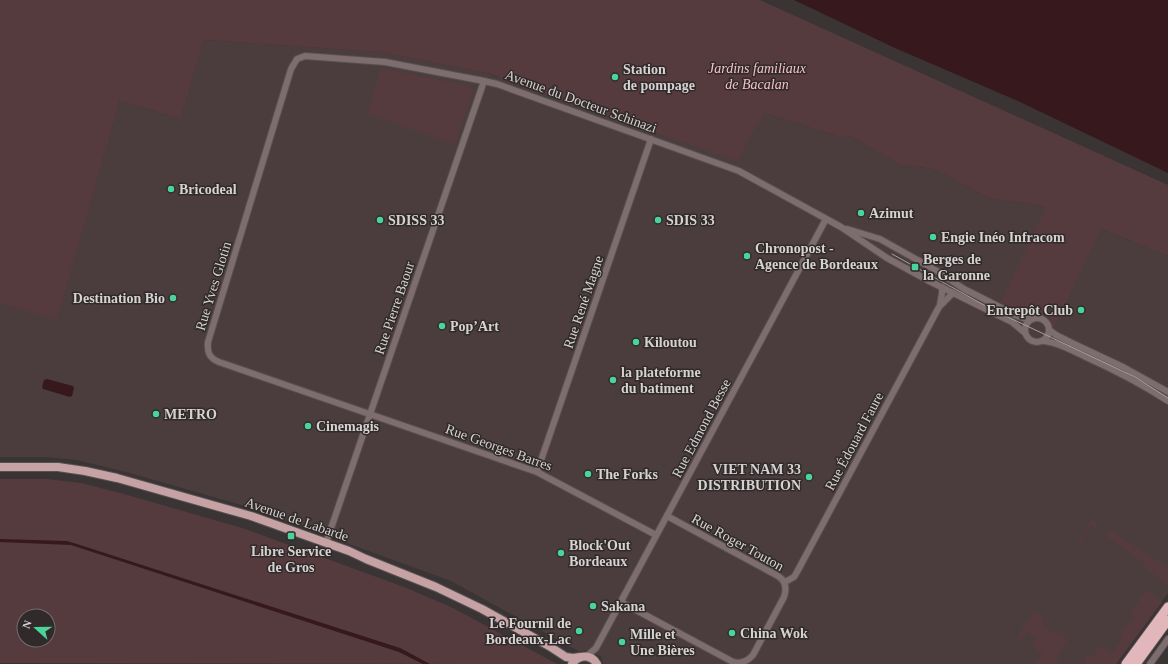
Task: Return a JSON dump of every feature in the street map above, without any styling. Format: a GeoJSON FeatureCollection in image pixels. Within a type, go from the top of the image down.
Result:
{"type":"FeatureCollection","features":[{"type":"Feature","properties":{"kind":"highway"},"geometry":{"type":"LineString","coordinates":[[1126,664],[1168,607]]}},
{"type":"Feature","properties":{"kind":"highway"},"geometry":{"type":"LineString","coordinates":[[1136,664],[1168,620]]}},
{"type":"Feature","properties":{"kind":"main road","name":"Avenue de Labarde"},"geometry":{"type":"LineString","coordinates":[[0,466],[58,467],[92,472],[235,511],[349,551],[451,593],[501,619],[569,662],[573,658],[583,657]]}},
{"type":"Feature","properties":{"kind":"main road"},"geometry":{"type":"LineString","coordinates":[[583,657],[590,657],[597,663]]}},
{"type":"Feature","properties":{"kind":"street","name":"Avenue du Docteur Schinazi"},"geometry":{"type":"LineString","coordinates":[[297,59],[306,56],[385,62],[497,84],[739,171],[841,227],[887,258],[1012,322],[1025,333]]}},
{"type":"Feature","properties":{"kind":"street","name":"Rue Yves Glotin"},"geometry":{"type":"LineString","coordinates":[[297,59],[291,69],[208,342],[207,350],[211,358],[219,362],[371,414]]}},
{"type":"Feature","properties":{"kind":"street","name":"Rue Pierre Baour"},"geometry":{"type":"LineString","coordinates":[[326,543],[484,81]]}},
{"type":"Feature","properties":{"kind":"street","name":"Rue René Magne"},"geometry":{"type":"LineString","coordinates":[[537,472],[651,139]]}},
{"type":"Feature","properties":{"kind":"street","name":"Rue Edmond Besse"},"geometry":{"type":"LineString","coordinates":[[583,657],[596,648],[826,219]]}},
{"type":"Feature","properties":{"kind":"street","name":"Avenue du Docteur Schinazi"},"geometry":{"type":"LineString","coordinates":[[841,227],[880,240],[937,270],[964,289],[990,303],[1022,318],[1031,319]]}},
{"type":"Feature","properties":{"kind":"street","name":"Rue Édouard Faure"},"geometry":{"type":"LineString","coordinates":[[939,307],[942,287]]}},
{"type":"Feature","properties":{"kind":"street","name":"Rue Édouard Faure"},"geometry":{"type":"LineString","coordinates":[[785,582],[794,577],[797,572],[939,307],[953,292]]}},
{"type":"Feature","properties":{"kind":"street"},"geometry":{"type":"LineString","coordinates":[[1039,318],[1046,322],[1049,330],[1048,336],[1039,343],[1031,342],[1025,333],[1026,325],[1031,319],[1039,318]]}},
{"type":"Feature","properties":{"kind":"street"},"geometry":{"type":"LineString","coordinates":[[1049,330],[1056,335],[1123,367],[1168,392]]}},
{"type":"Feature","properties":{"kind":"street"},"geometry":{"type":"LineString","coordinates":[[1043,341],[1069,349],[1120,372],[1168,401]]}},
{"type":"Feature","properties":{"kind":"street","name":"Rue Georges Barres"},"geometry":{"type":"LineString","coordinates":[[371,414],[537,472],[656,535]]}},
{"type":"Feature","properties":{"kind":"street","name":"Rue Roger Touton"},"geometry":{"type":"LineString","coordinates":[[621,602],[733,662],[742,663],[750,659],[753,655],[784,596],[786,588],[785,582],[778,576],[667,516]]}},
{"type":"Feature","properties":{"kind":"street"},"geometry":{"type":"LineString","coordinates":[[1150,664],[1168,639]]}},
{"type":"Feature","properties":{"kind":"street","name":"Rue Edmond Besse"},"geometry":{"type":"LineString","coordinates":[[596,648],[597,663]]}},
{"type":"Feature","properties":{"kind":"shaded area"},"geometry":{"type":"Polygon","coordinates":[[[794,0],[1168,0],[1168,173],[1018,101],[895,48],[794,0]]]}},
{"type":"Feature","properties":{"kind":"shaded area"},"geometry":{"type":"Polygon","coordinates":[[[204,40],[381,52],[487,73],[496,77],[764,113],[843,138],[848,135],[900,165],[934,169],[988,198],[1046,207],[1168,256],[1168,593],[1116,664],[604,664],[601,656],[586,650],[580,652],[451,581],[248,507],[130,473],[77,460],[45,457],[0,457],[0,303],[57,319],[120,101],[181,119],[204,40]]]}},
{"type":"Feature","properties":{"kind":"shaded area"},"geometry":{"type":"Polygon","coordinates":[[[47,379],[73,386],[72,396],[70,397],[43,389],[42,387],[44,380],[47,379]]]}},
{"type":"Feature","properties":{"kind":"shaded area"},"geometry":{"type":"Polygon","coordinates":[[[0,539],[67,541],[400,648],[430,664],[423,664],[399,652],[71,545],[0,542],[0,539]]]}},
{"type":"Feature","properties":{"kind":"green space","name":"Jardins familiaux de Bacalan"},"geometry":{"type":"Polygon","coordinates":[[[0,0],[760,0],[1168,185],[1168,256],[1101,229],[1054,328],[1050,324],[1052,309],[1045,306],[1039,314],[1030,316],[1000,303],[1046,207],[988,198],[934,169],[900,165],[848,135],[843,138],[764,113],[737,161],[487,73],[381,52],[204,40],[181,119],[120,101],[57,320],[0,303],[0,0]]]}},
{"type":"Feature","properties":{"kind":"green space"},"geometry":{"type":"Polygon","coordinates":[[[381,68],[470,86],[473,92],[455,144],[367,114],[381,68]]]}},
{"type":"Feature","properties":{"kind":"green space"},"geometry":{"type":"Polygon","coordinates":[[[0,479],[47,479],[81,483],[242,528],[404,587],[453,608],[557,664],[0,663],[0,479]]]}},
{"type":"Feature","properties":{"kind":"green space"},"geometry":{"type":"Polygon","coordinates":[[[1092,519],[1097,522],[1096,524],[1098,527],[1096,529],[1093,526],[1090,526],[1077,547],[1075,547],[1092,519]]]}},
{"type":"Feature","properties":{"kind":"green space"},"geometry":{"type":"Polygon","coordinates":[[[1110,530],[1168,568],[1168,585],[1144,567],[1145,564],[1107,536],[1110,530]]]}},
{"type":"Feature","properties":{"kind":"green space"},"geometry":{"type":"Polygon","coordinates":[[[1146,590],[1162,602],[1116,664],[1084,664],[1087,654],[1093,658],[1096,653],[1095,652],[1100,646],[1112,653],[1119,644],[1123,628],[1134,619],[1130,614],[1146,590]]]}},
{"type":"Feature","properties":{"kind":"green space"},"geometry":{"type":"Polygon","coordinates":[[[1034,611],[1042,617],[1047,629],[1053,632],[1065,634],[1063,637],[1068,640],[1055,660],[1061,664],[1035,664],[1042,654],[1032,646],[1037,638],[1027,632],[1021,640],[1017,638],[1034,611]]]}},
{"type":"Feature","properties":{"kind":"tram line"},"geometry":{"type":"LineString","coordinates":[[892,254],[993,310],[1135,377],[1168,398]]}},
{"type":"Feature","properties":{"kind":"place","name":"Station de pompage"},"geometry":{"type":"Point","coordinates":[615,77]}},
{"type":"Feature","properties":{"kind":"place","name":"Bricodeal"},"geometry":{"type":"Point","coordinates":[171,189]}},
{"type":"Feature","properties":{"kind":"place","name":"Azimut"},"geometry":{"type":"Point","coordinates":[861,213]}},
{"type":"Feature","properties":{"kind":"place","name":"SDISS 33"},"geometry":{"type":"Point","coordinates":[380,220]}},
{"type":"Feature","properties":{"kind":"place","name":"SDIS 33"},"geometry":{"type":"Point","coordinates":[658,220]}},
{"type":"Feature","properties":{"kind":"place","name":"Engie Inéo Infracom"},"geometry":{"type":"Point","coordinates":[933,237]}},
{"type":"Feature","properties":{"kind":"place","name":"Chronopost - Agence de Bordeaux"},"geometry":{"type":"Point","coordinates":[747,256]}},
{"type":"Feature","properties":{"kind":"place","name":"Berges de la Garonne"},"geometry":{"type":"Point","coordinates":[915,267]}},
{"type":"Feature","properties":{"kind":"place","name":"Destination Bio"},"geometry":{"type":"Point","coordinates":[173,298]}},
{"type":"Feature","properties":{"kind":"place","name":"Entrepôt Club"},"geometry":{"type":"Point","coordinates":[1081,310]}},
{"type":"Feature","properties":{"kind":"place","name":"Pop’Art"},"geometry":{"type":"Point","coordinates":[442,326]}},
{"type":"Feature","properties":{"kind":"place","name":"Kiloutou"},"geometry":{"type":"Point","coordinates":[636,342]}},
{"type":"Feature","properties":{"kind":"place","name":"la plateforme du batiment"},"geometry":{"type":"Point","coordinates":[613,380]}},
{"type":"Feature","properties":{"kind":"place","name":"METRO"},"geometry":{"type":"Point","coordinates":[156,414]}},
{"type":"Feature","properties":{"kind":"place","name":"Cinemagis"},"geometry":{"type":"Point","coordinates":[308,426]}},
{"type":"Feature","properties":{"kind":"place","name":"The Forks"},"geometry":{"type":"Point","coordinates":[588,474]}},
{"type":"Feature","properties":{"kind":"place","name":"VIET NAM 33 DISTRIBUTION"},"geometry":{"type":"Point","coordinates":[809,477]}},
{"type":"Feature","properties":{"kind":"place","name":"Libre Service de Gros"},"geometry":{"type":"Point","coordinates":[291,536]}},
{"type":"Feature","properties":{"kind":"place","name":"Block'Out Bordeaux"},"geometry":{"type":"Point","coordinates":[561,553]}},
{"type":"Feature","properties":{"kind":"place","name":"Sakana"},"geometry":{"type":"Point","coordinates":[593,606]}},
{"type":"Feature","properties":{"kind":"place","name":"Le Fournil de Bordeaux-Lac"},"geometry":{"type":"Point","coordinates":[579,631]}},
{"type":"Feature","properties":{"kind":"place","name":"China Wok"},"geometry":{"type":"Point","coordinates":[732,633]}},
{"type":"Feature","properties":{"kind":"place","name":"Mille et Une Bières"},"geometry":{"type":"Point","coordinates":[622,642]}}]}
